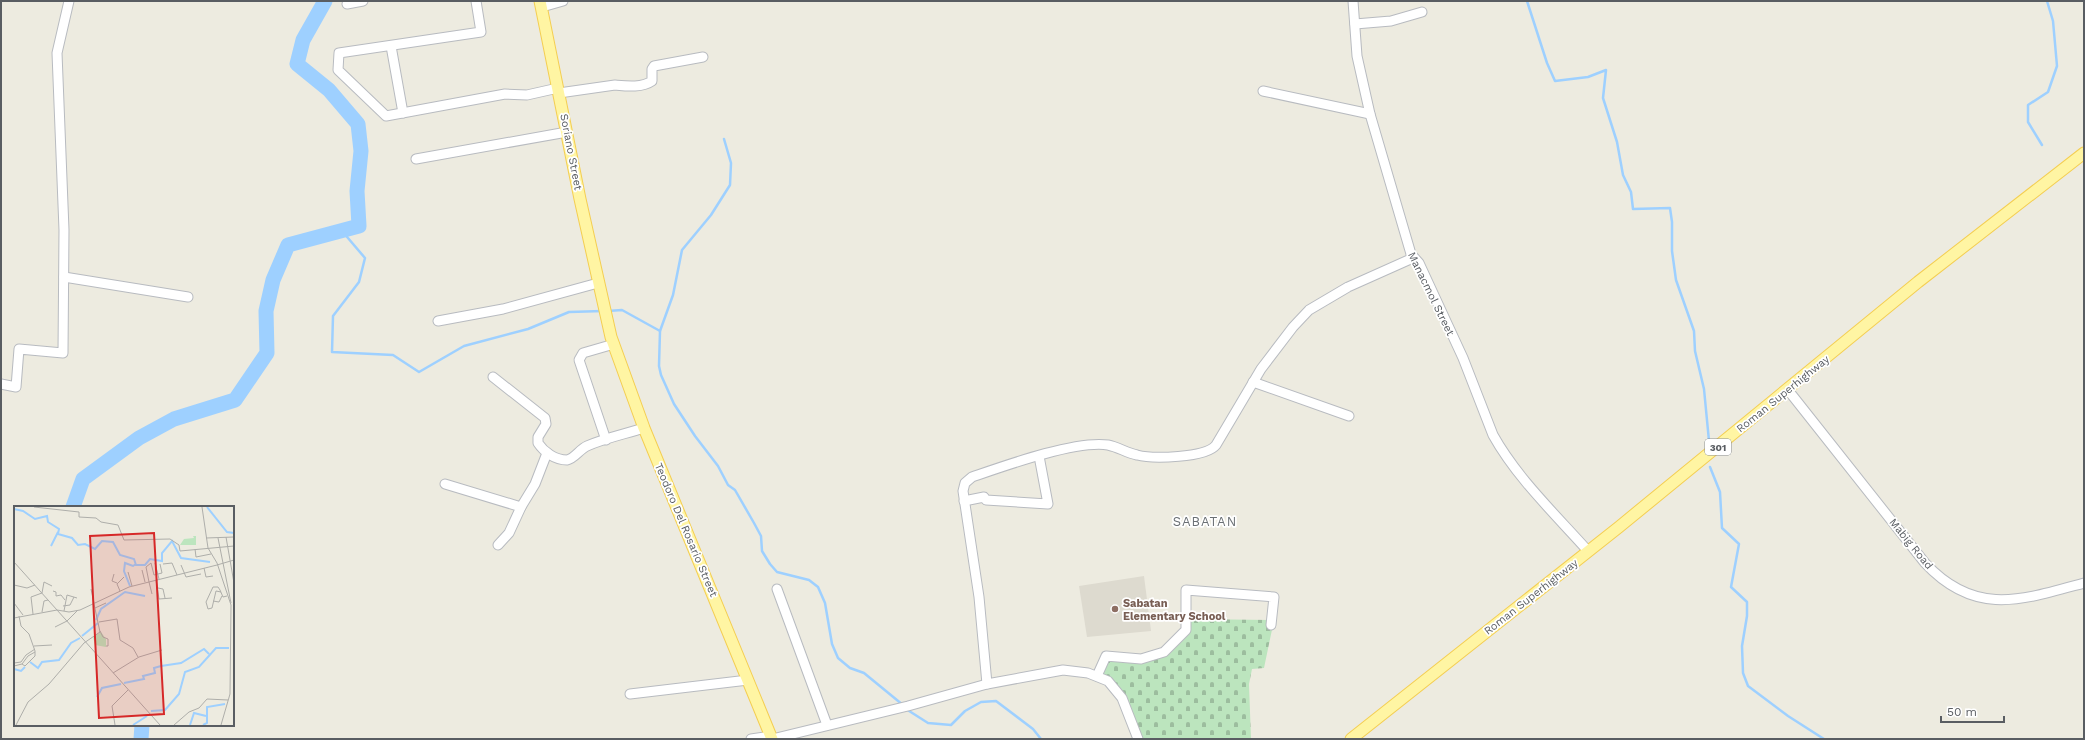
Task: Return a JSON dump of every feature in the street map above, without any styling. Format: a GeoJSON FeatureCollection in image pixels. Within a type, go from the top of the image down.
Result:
{"type":"FeatureCollection","features":[{"type":"Feature","properties":{"kind":"main road","name":"Soriano Street"},"geometry":{"type":"LineString","coordinates":[[541,4],[606,319]]}},
{"type":"Feature","properties":{"kind":"main road","name":"Roman Superhighway"},"geometry":{"type":"LineString","coordinates":[[1351,739],[1788,390],[1918,282],[2084,153]]}},
{"type":"Feature","properties":{"kind":"main road","name":"Teodoro Del Rosario Street"},"geometry":{"type":"LineString","coordinates":[[606,319],[644,428],[772,738]]}},
{"type":"Feature","properties":{"kind":"street"},"geometry":{"type":"LineString","coordinates":[[1,384],[16,387],[19,349],[63,353],[64,230],[57,53],[69,1]]}},
{"type":"Feature","properties":{"kind":"street"},"geometry":{"type":"LineString","coordinates":[[347,4],[363,1]]}},
{"type":"Feature","properties":{"kind":"street"},"geometry":{"type":"LineString","coordinates":[[476,1],[481,32],[338,53],[338,70],[386,116],[505,94],[528,95],[558,90],[647,84],[652,81],[652,69],[654,66],[704,57]]}},
{"type":"Feature","properties":{"kind":"street"},"geometry":{"type":"LineString","coordinates":[[541,4],[563,1]]}},
{"type":"Feature","properties":{"kind":"street","name":"Manacmol Street"},"geometry":{"type":"LineString","coordinates":[[1353,1],[1357,56],[1370,114],[1408,246],[1418,263],[1463,358],[1493,435],[1500,447],[1541,499],[1588,551]]}},
{"type":"Feature","properties":{"kind":"street"},"geometry":{"type":"LineString","coordinates":[[1355,24],[1391,21],[1422,12]]}},
{"type":"Feature","properties":{"kind":"street"},"geometry":{"type":"LineString","coordinates":[[390,46],[404,113]]}},
{"type":"Feature","properties":{"kind":"street"},"geometry":{"type":"LineString","coordinates":[[1263,91],[1370,114]]}},
{"type":"Feature","properties":{"kind":"street"},"geometry":{"type":"LineString","coordinates":[[416,160],[567,132]]}},
{"type":"Feature","properties":{"kind":"street"},"geometry":{"type":"LineString","coordinates":[[987,684],[979,598],[964,500],[963,488],[969,478],[1039,456],[1098,445],[1107,445],[1131,454],[1145,456],[1188,455],[1211,451],[1253,382],[1293,327],[1309,310],[1348,287],[1414,258]]}},
{"type":"Feature","properties":{"kind":"street"},"geometry":{"type":"LineString","coordinates":[[64,276],[188,297]]}},
{"type":"Feature","properties":{"kind":"street"},"geometry":{"type":"LineString","coordinates":[[438,321],[503,309],[598,283]]}},
{"type":"Feature","properties":{"kind":"street"},"geometry":{"type":"LineString","coordinates":[[606,440],[578,360],[583,353],[614,344]]}},
{"type":"Feature","properties":{"kind":"street"},"geometry":{"type":"LineString","coordinates":[[493,377],[545,418],[546,424],[537,439],[538,443],[547,453],[567,460],[583,448],[644,428]]}},
{"type":"Feature","properties":{"kind":"street"},"geometry":{"type":"LineString","coordinates":[[1253,382],[1349,416]]}},
{"type":"Feature","properties":{"kind":"street","name":"Mabig Road"},"geometry":{"type":"LineString","coordinates":[[1788,390],[1925,563],[1948,584],[1977,597],[2002,600],[2038,595],[2084,583]]}},
{"type":"Feature","properties":{"kind":"street"},"geometry":{"type":"LineString","coordinates":[[498,545],[509,533],[521,506],[535,484],[547,453]]}},
{"type":"Feature","properties":{"kind":"street"},"geometry":{"type":"LineString","coordinates":[[964,500],[984,498],[986,500],[1048,504],[1039,456]]}},
{"type":"Feature","properties":{"kind":"street"},"geometry":{"type":"LineString","coordinates":[[446,484],[521,506]]}},
{"type":"Feature","properties":{"kind":"street"},"geometry":{"type":"LineString","coordinates":[[777,589],[827,725]]}},
{"type":"Feature","properties":{"kind":"street"},"geometry":{"type":"LineString","coordinates":[[1097,676],[1106,656],[1141,659],[1164,652],[1186,630],[1186,590],[1274,597],[1272,625]]}},
{"type":"Feature","properties":{"kind":"street"},"geometry":{"type":"LineString","coordinates":[[751,739],[772,738],[908,706],[987,684],[1063,670],[1074,670],[1097,676],[1108,681],[1122,698],[1138,739]]}},
{"type":"Feature","properties":{"kind":"street"},"geometry":{"type":"LineString","coordinates":[[630,694],[748,680]]}},
{"type":"Feature","properties":{"kind":"shaded area","name":"Sabatan Elementary School"},"geometry":{"type":"Polygon","coordinates":[[[1144,576],[1151,631],[1087,637],[1079,586],[1144,576]]]}},
{"type":"Feature","properties":{"kind":"green space"},"geometry":{"type":"Polygon","coordinates":[[[1187,619],[1274,620],[1264,668],[1252,669],[1249,684],[1251,739],[1142,739],[1137,727],[1100,674],[1107,658],[1138,660],[1165,657],[1187,619]]]}},
{"type":"Feature","properties":{"kind":"waterway"},"geometry":{"type":"LineString","coordinates":[[73,506],[83,479],[139,438],[174,419],[235,400],[267,353],[266,311],[273,280],[288,245],[359,226],[357,191],[361,151],[358,124],[329,90],[297,64],[303,40],[325,1]]}},
{"type":"Feature","properties":{"kind":"waterway"},"geometry":{"type":"LineString","coordinates":[[1527,1],[1547,63],[1555,81],[1588,77],[1606,70],[1603,98],[1617,142],[1623,175],[1631,192],[1633,209],[1670,208],[1672,222],[1672,251],[1676,280],[1694,331],[1695,351],[1704,389],[1709,441]]}},
{"type":"Feature","properties":{"kind":"waterway"},"geometry":{"type":"LineString","coordinates":[[2042,145],[2028,122],[2028,105],[2048,92],[2057,66],[2053,21],[2047,1]]}},
{"type":"Feature","properties":{"kind":"waterway"},"geometry":{"type":"LineString","coordinates":[[724,139],[731,163],[730,185],[711,215],[682,250],[673,295],[660,331],[659,366],[661,375],[674,404],[695,436],[718,466],[728,485],[735,490],[761,536],[762,551],[770,564],[777,572],[809,580],[818,587],[825,603],[832,644],[838,658],[850,668],[864,673],[903,705]]}},
{"type":"Feature","properties":{"kind":"waterway"},"geometry":{"type":"LineString","coordinates":[[342,231],[365,258],[359,282],[333,316],[332,352],[393,355],[419,372],[464,346],[528,329],[569,312],[603,311]]}},
{"type":"Feature","properties":{"kind":"waterway"},"geometry":{"type":"LineString","coordinates":[[608,311],[622,310],[660,331]]}},
{"type":"Feature","properties":{"kind":"waterway"},"geometry":{"type":"LineString","coordinates":[[1710,467],[1720,492],[1722,528],[1739,544],[1731,587],[1747,602],[1747,616],[1742,646],[1743,673],[1748,686],[1788,716],[1824,739]]}},
{"type":"Feature","properties":{"kind":"waterway"},"geometry":{"type":"LineString","coordinates":[[906,709],[928,723],[951,725],[965,711],[981,702],[996,701],[1033,729],[1041,739]]}},
{"type":"Feature","properties":{"kind":"waterway"},"geometry":{"type":"LineString","coordinates":[[141,739],[142,726]]}},
{"type":"Feature","properties":{"kind":"place","name":"Sabatan Elementary School"},"geometry":{"type":"Point","coordinates":[1115,609]}},
{"type":"Feature","properties":{"kind":"district","name":"SABATAN"},"geometry":{"type":"Point","coordinates":[1205,521]}}]}
